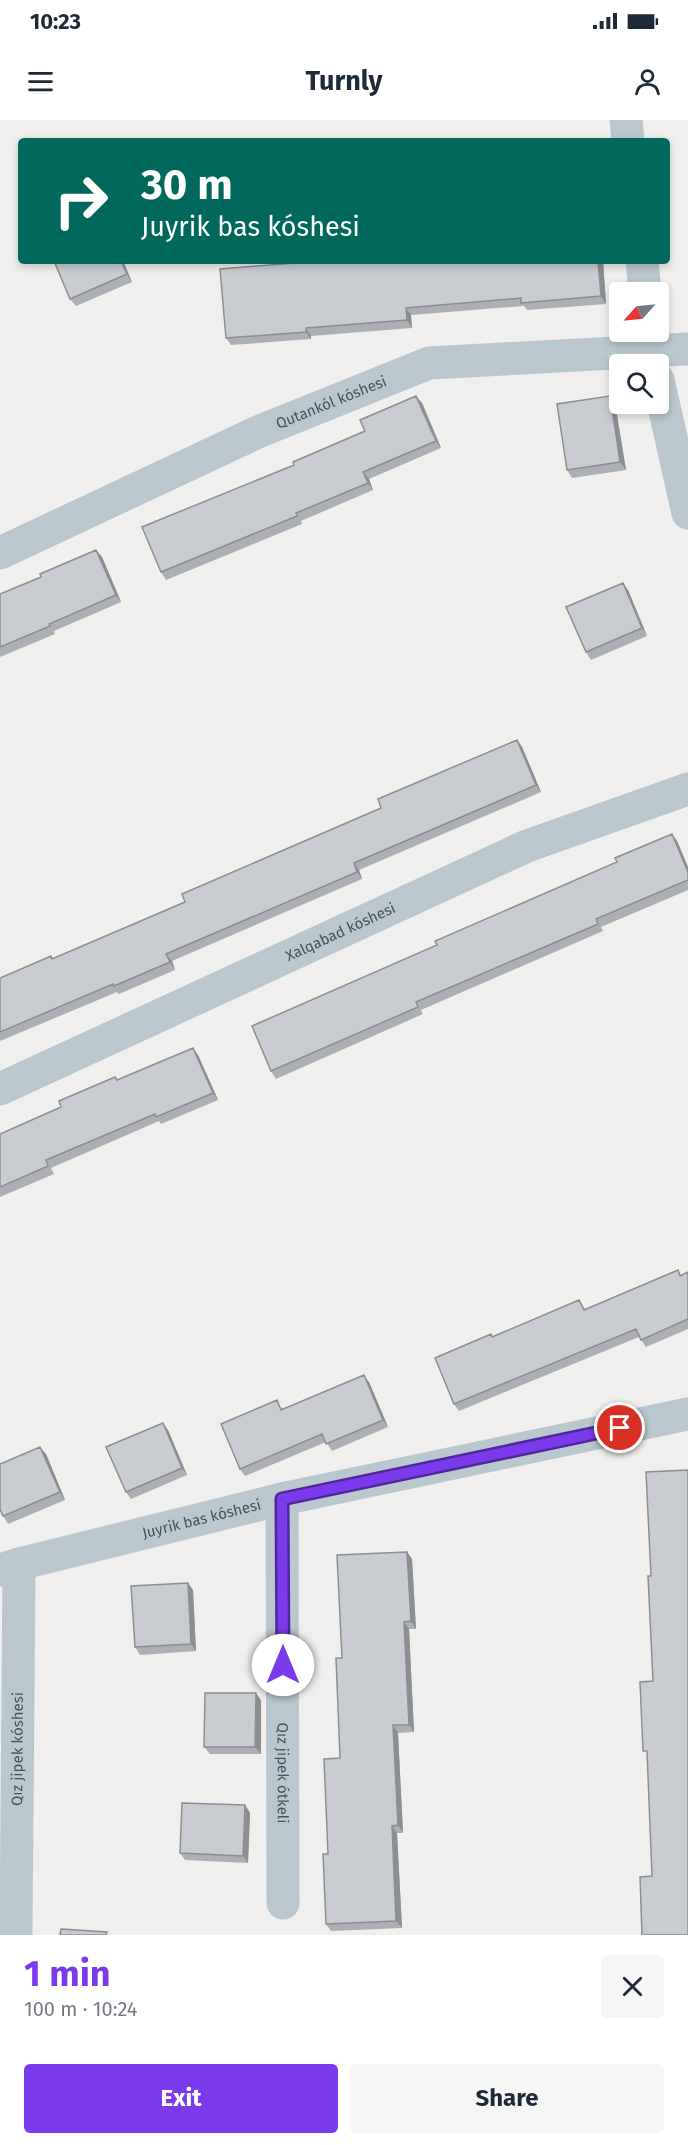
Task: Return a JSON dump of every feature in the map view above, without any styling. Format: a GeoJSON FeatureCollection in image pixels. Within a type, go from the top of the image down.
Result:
{"type":"FeatureCollection","features":[{"type":"Feature","properties":{"kind":"street"},"geometry":{"type":"LineString","coordinates":[[626,120],[628,138]]}},
{"type":"Feature","properties":{"kind":"street"},"geometry":{"type":"LineString","coordinates":[[642,264],[644,282]]}},
{"type":"Feature","properties":{"kind":"street","name":"Qutankól kóshesi"},"geometry":{"type":"LineString","coordinates":[[667,354],[688,349]]}},
{"type":"Feature","properties":{"kind":"street","name":"Qutankól kóshesi"},"geometry":{"type":"LineString","coordinates":[[0,553],[258,432],[429,363],[609,358]]}},
{"type":"Feature","properties":{"kind":"street"},"geometry":{"type":"LineString","coordinates":[[666,414],[688,513]]}},
{"type":"Feature","properties":{"kind":"street","name":"Xalqabad kóshesi"},"geometry":{"type":"LineString","coordinates":[[0,1089],[527,846],[688,789]]}},
{"type":"Feature","properties":{"kind":"street","name":"Juyrik bas kóshesi"},"geometry":{"type":"LineString","coordinates":[[9,1567],[282,1499],[688,1414]]}},
{"type":"Feature","properties":{"kind":"street","name":"Qız jipek ótkeli"},"geometry":{"type":"LineString","coordinates":[[282,1499],[283,1903]]}},
{"type":"Feature","properties":{"kind":"street","name":"Qız jipek kóshesi"},"geometry":{"type":"LineString","coordinates":[[9,1567],[16,1935]]}},
{"type":"Feature","properties":{"kind":"building"},"geometry":{"type":"Polygon","coordinates":[[[55,264],[122,264],[127,274],[70,299],[55,264]]]}},
{"type":"Feature","properties":{"kind":"building"},"geometry":{"type":"Polygon","coordinates":[[[282,264],[598,264],[601,296],[521,303],[521,298],[406,308],[407,320],[306,328],[306,332],[226,338],[220,269],[282,264]]]}},
{"type":"Feature","properties":{"kind":"building"},"geometry":{"type":"Polygon","coordinates":[[[416,396],[436,441],[363,472],[368,483],[296,513],[297,516],[161,572],[142,527],[294,465],[293,462],[365,431],[360,420],[416,396]]]}},
{"type":"Feature","properties":{"kind":"building"},"geometry":{"type":"Polygon","coordinates":[[[609,396],[609,414],[613,414],[620,462],[567,470],[557,404],[609,396]]]}},
{"type":"Feature","properties":{"kind":"building"},"geometry":{"type":"Polygon","coordinates":[[[96,550],[116,595],[0,647],[0,594],[96,550]]]}},
{"type":"Feature","properties":{"kind":"building"},"geometry":{"type":"Polygon","coordinates":[[[623,583],[642,628],[586,652],[566,607],[623,583]]]}},
{"type":"Feature","properties":{"kind":"building"},"geometry":{"type":"Polygon","coordinates":[[[517,740],[536,785],[354,863],[357,872],[166,954],[170,962],[0,1032],[0,978],[51,956],[52,959],[185,902],[182,894],[381,808],[378,799],[517,740]]]}},
{"type":"Feature","properties":{"kind":"building"},"geometry":{"type":"Polygon","coordinates":[[[672,834],[688,872],[688,880],[596,919],[598,924],[416,1002],[418,1007],[271,1071],[252,1026],[437,945],[435,941],[617,862],[615,858],[672,834]]]}},
{"type":"Feature","properties":{"kind":"building"},"geometry":{"type":"Polygon","coordinates":[[[193,1048],[213,1093],[156,1117],[155,1114],[46,1160],[48,1166],[0,1187],[0,1134],[61,1107],[59,1101],[115,1077],[117,1080],[193,1048]]]}},
{"type":"Feature","properties":{"kind":"building"},"geometry":{"type":"Polygon","coordinates":[[[678,1270],[680,1276],[688,1272],[688,1319],[641,1340],[636,1329],[454,1404],[435,1358],[491,1334],[492,1337],[579,1300],[584,1310],[678,1270]]]}},
{"type":"Feature","properties":{"kind":"building"},"geometry":{"type":"Polygon","coordinates":[[[364,1375],[383,1420],[326,1444],[322,1434],[240,1469],[221,1424],[277,1400],[281,1410],[364,1375]]]}},
{"type":"Feature","properties":{"kind":"building"},"geometry":{"type":"Polygon","coordinates":[[[163,1423],[182,1468],[126,1492],[106,1447],[163,1423]]]}},
{"type":"Feature","properties":{"kind":"building"},"geometry":{"type":"Polygon","coordinates":[[[40,1447],[60,1492],[3,1516],[0,1509],[0,1464],[40,1447]]]}},
{"type":"Feature","properties":{"kind":"building"},"geometry":{"type":"Polygon","coordinates":[[[688,1470],[688,1935],[642,1935],[640,1877],[652,1876],[647,1751],[643,1751],[640,1682],[653,1681],[646,1472],[688,1470]]]}},
{"type":"Feature","properties":{"kind":"building"},"geometry":{"type":"Polygon","coordinates":[[[407,1552],[411,1621],[404,1622],[409,1725],[393,1725],[398,1825],[392,1826],[396,1921],[326,1924],[323,1854],[328,1854],[324,1759],[340,1758],[336,1658],[342,1658],[337,1555],[407,1552]]]}},
{"type":"Feature","properties":{"kind":"building"},"geometry":{"type":"Polygon","coordinates":[[[188,1583],[191,1644],[135,1647],[131,1586],[188,1583]]]}},
{"type":"Feature","properties":{"kind":"building"},"geometry":{"type":"Polygon","coordinates":[[[205,1693],[256,1693],[255,1747],[204,1747],[205,1693]]]}},
{"type":"Feature","properties":{"kind":"building"},"geometry":{"type":"Polygon","coordinates":[[[182,1803],[245,1805],[243,1856],[180,1853],[182,1803]]]}},
{"type":"Feature","properties":{"kind":"building"},"geometry":{"type":"Polygon","coordinates":[[[61,1929],[107,1932],[106,1935],[60,1935],[61,1929]]]}},
{"type":"Feature","properties":{"kind":"route"},"geometry":{"type":"LineString","coordinates":[[283,1665],[282,1499],[620,1428]]}}]}
